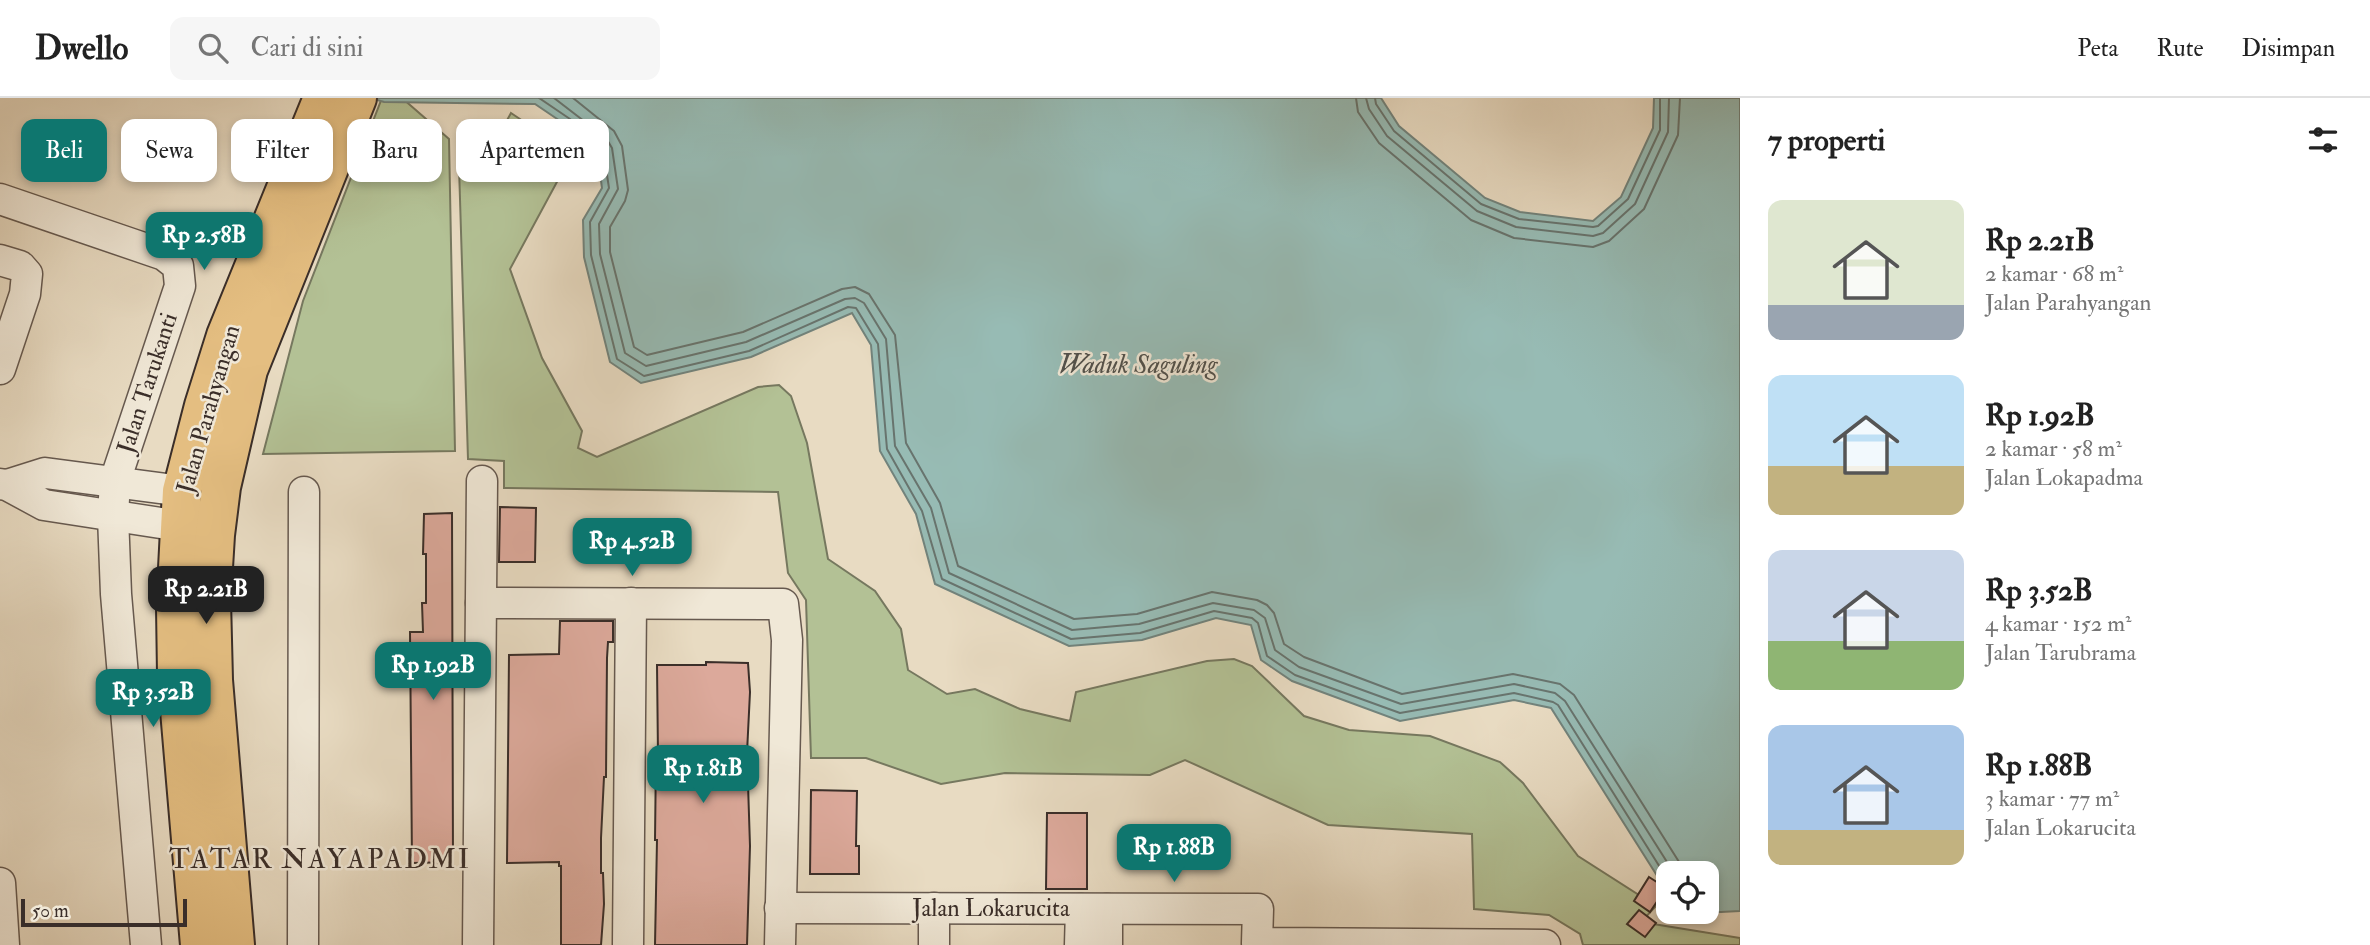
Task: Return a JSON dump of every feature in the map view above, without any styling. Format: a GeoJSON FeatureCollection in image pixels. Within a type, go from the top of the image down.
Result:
{"type":"FeatureCollection","features":[{"type":"Feature","properties":{"kind":"main road","name":"Jalan Parahyangan"},"geometry":{"type":"LineString","coordinates":[[200,945],[211,879],[211,600],[221,486],[248,370],[253,312],[323,98]]}},
{"type":"Feature","properties":{"kind":"main road","name":"Jalan Parahyangan"},"geometry":{"type":"LineString","coordinates":[[235,945],[211,879],[177,675],[176,607],[181,508],[204,406],[226,336],[253,312],[357,98]]}},
{"type":"Feature","properties":{"kind":"street","name":"Jalan Tarukanti"},"geometry":{"type":"LineString","coordinates":[[0,199],[164,255],[178,266],[180,286],[115,481],[113,516],[116,594],[146,945]]}},
{"type":"Feature","properties":{"kind":"street"},"geometry":{"type":"LineString","coordinates":[[0,260],[20,266],[27,274],[25,294],[0,369]]}},
{"type":"Feature","properties":{"kind":"street"},"geometry":{"type":"LineString","coordinates":[[4,484],[45,473],[115,481],[181,508]]}},
{"type":"Feature","properties":{"kind":"street"},"geometry":{"type":"LineString","coordinates":[[478,945],[482,481]]}},
{"type":"Feature","properties":{"kind":"street"},"geometry":{"type":"LineString","coordinates":[[4,484],[44,506],[113,516],[181,508]]}},
{"type":"Feature","properties":{"kind":"street"},"geometry":{"type":"LineString","coordinates":[[303,945],[304,492]]}},
{"type":"Feature","properties":{"kind":"street"},"geometry":{"type":"LineString","coordinates":[[481,603],[783,604],[787,640],[780,945]]}},
{"type":"Feature","properties":{"kind":"street"},"geometry":{"type":"LineString","coordinates":[[628,945],[631,603]]}},
{"type":"Feature","properties":{"kind":"street"},"geometry":{"type":"LineString","coordinates":[[0,883],[4,945]]}},
{"type":"Feature","properties":{"kind":"street","name":"Jalan Lokarucita"},"geometry":{"type":"LineString","coordinates":[[780,908],[1258,909],[1257,944],[1545,944]]}},
{"type":"Feature","properties":{"kind":"street"},"geometry":{"type":"LineString","coordinates":[[934,908],[934,945]]}},
{"type":"Feature","properties":{"kind":"street"},"geometry":{"type":"LineString","coordinates":[[1080,945],[1094,909]]}},
{"type":"Feature","properties":{"kind":"street"},"geometry":{"type":"LineString","coordinates":[[1094,909],[1107,945]]}},
{"type":"Feature","properties":{"kind":"green space"},"geometry":{"type":"Polygon","coordinates":[[[382,98],[402,98],[426,119],[374,119],[382,98]]]}},
{"type":"Feature","properties":{"kind":"green space"},"geometry":{"type":"Polygon","coordinates":[[[511,113],[520,119],[508,119],[511,113]]]}},
{"type":"Feature","properties":{"kind":"green space"},"geometry":{"type":"Polygon","coordinates":[[[442,133],[449,139],[455,451],[263,454],[303,301],[349,182],[442,182],[442,133]]]}},
{"type":"Feature","properties":{"kind":"green space"},"geometry":{"type":"Polygon","coordinates":[[[459,182],[557,182],[510,269],[542,358],[582,431],[578,448],[597,457],[758,387],[779,385],[791,396],[807,443],[828,559],[875,591],[901,629],[908,670],[947,694],[975,689],[1020,709],[1070,721],[1076,692],[1207,661],[1234,659],[1252,666],[1304,716],[1349,730],[1430,736],[1500,762],[1523,783],[1578,856],[1656,906],[1641,922],[1740,938],[1740,945],[1583,945],[1580,934],[1549,915],[1474,909],[1472,834],[1328,825],[1185,760],[1150,775],[1005,773],[941,784],[866,758],[811,758],[806,600],[788,573],[778,492],[504,488],[504,461],[468,459],[459,182]]]}},
{"type":"Feature","properties":{"kind":"water","name":"Waduk Saguling"},"geometry":{"type":"Polygon","coordinates":[[[371,98],[1381,98],[1399,126],[1485,198],[1520,212],[1593,221],[1621,197],[1653,128],[1654,98],[1740,98],[1740,911],[1719,912],[1719,861],[1656,861],[1656,874],[1551,708],[1514,700],[1400,721],[1292,681],[1261,660],[1251,625],[1216,618],[1142,640],[1069,646],[935,584],[916,514],[880,451],[871,345],[852,313],[751,357],[641,383],[610,362],[584,257],[583,220],[602,188],[601,182],[609,182],[609,119],[557,119],[535,104],[384,102],[371,98]]]}},
{"type":"Feature","properties":{"kind":"building"},"geometry":{"type":"Polygon","coordinates":[[[500,507],[536,508],[535,562],[499,562],[500,507]]]}},
{"type":"Feature","properties":{"kind":"building"},"geometry":{"type":"Polygon","coordinates":[[[452,513],[453,862],[412,863],[410,632],[423,632],[422,603],[426,603],[424,514],[452,513]]]}},
{"type":"Feature","properties":{"kind":"building"},"geometry":{"type":"Polygon","coordinates":[[[560,621],[613,621],[613,642],[608,642],[607,658],[606,777],[601,838],[604,904],[601,945],[561,945],[559,862],[507,863],[509,655],[559,654],[560,621]]]}},
{"type":"Feature","properties":{"kind":"building"},"geometry":{"type":"Polygon","coordinates":[[[706,662],[748,663],[750,846],[747,945],[655,945],[657,665],[706,665],[706,662]]]}},
{"type":"Feature","properties":{"kind":"building"},"geometry":{"type":"Polygon","coordinates":[[[811,790],[857,791],[856,846],[859,846],[859,874],[810,874],[811,790]]]}},
{"type":"Feature","properties":{"kind":"building"},"geometry":{"type":"Polygon","coordinates":[[[1047,813],[1087,813],[1087,889],[1046,889],[1047,813]]]}},
{"type":"Feature","properties":{"kind":"building"},"geometry":{"type":"Polygon","coordinates":[[[1649,877],[1656,882],[1656,903],[1650,912],[1634,901],[1649,877]]]}},
{"type":"Feature","properties":{"kind":"building"},"geometry":{"type":"Polygon","coordinates":[[[1639,910],[1656,923],[1645,937],[1627,924],[1639,910]]]}},
{"type":"Feature","properties":{"kind":"district","name":"TATAR NAYAPADMI"},"geometry":{"type":"Point","coordinates":[320,858]}}]}
